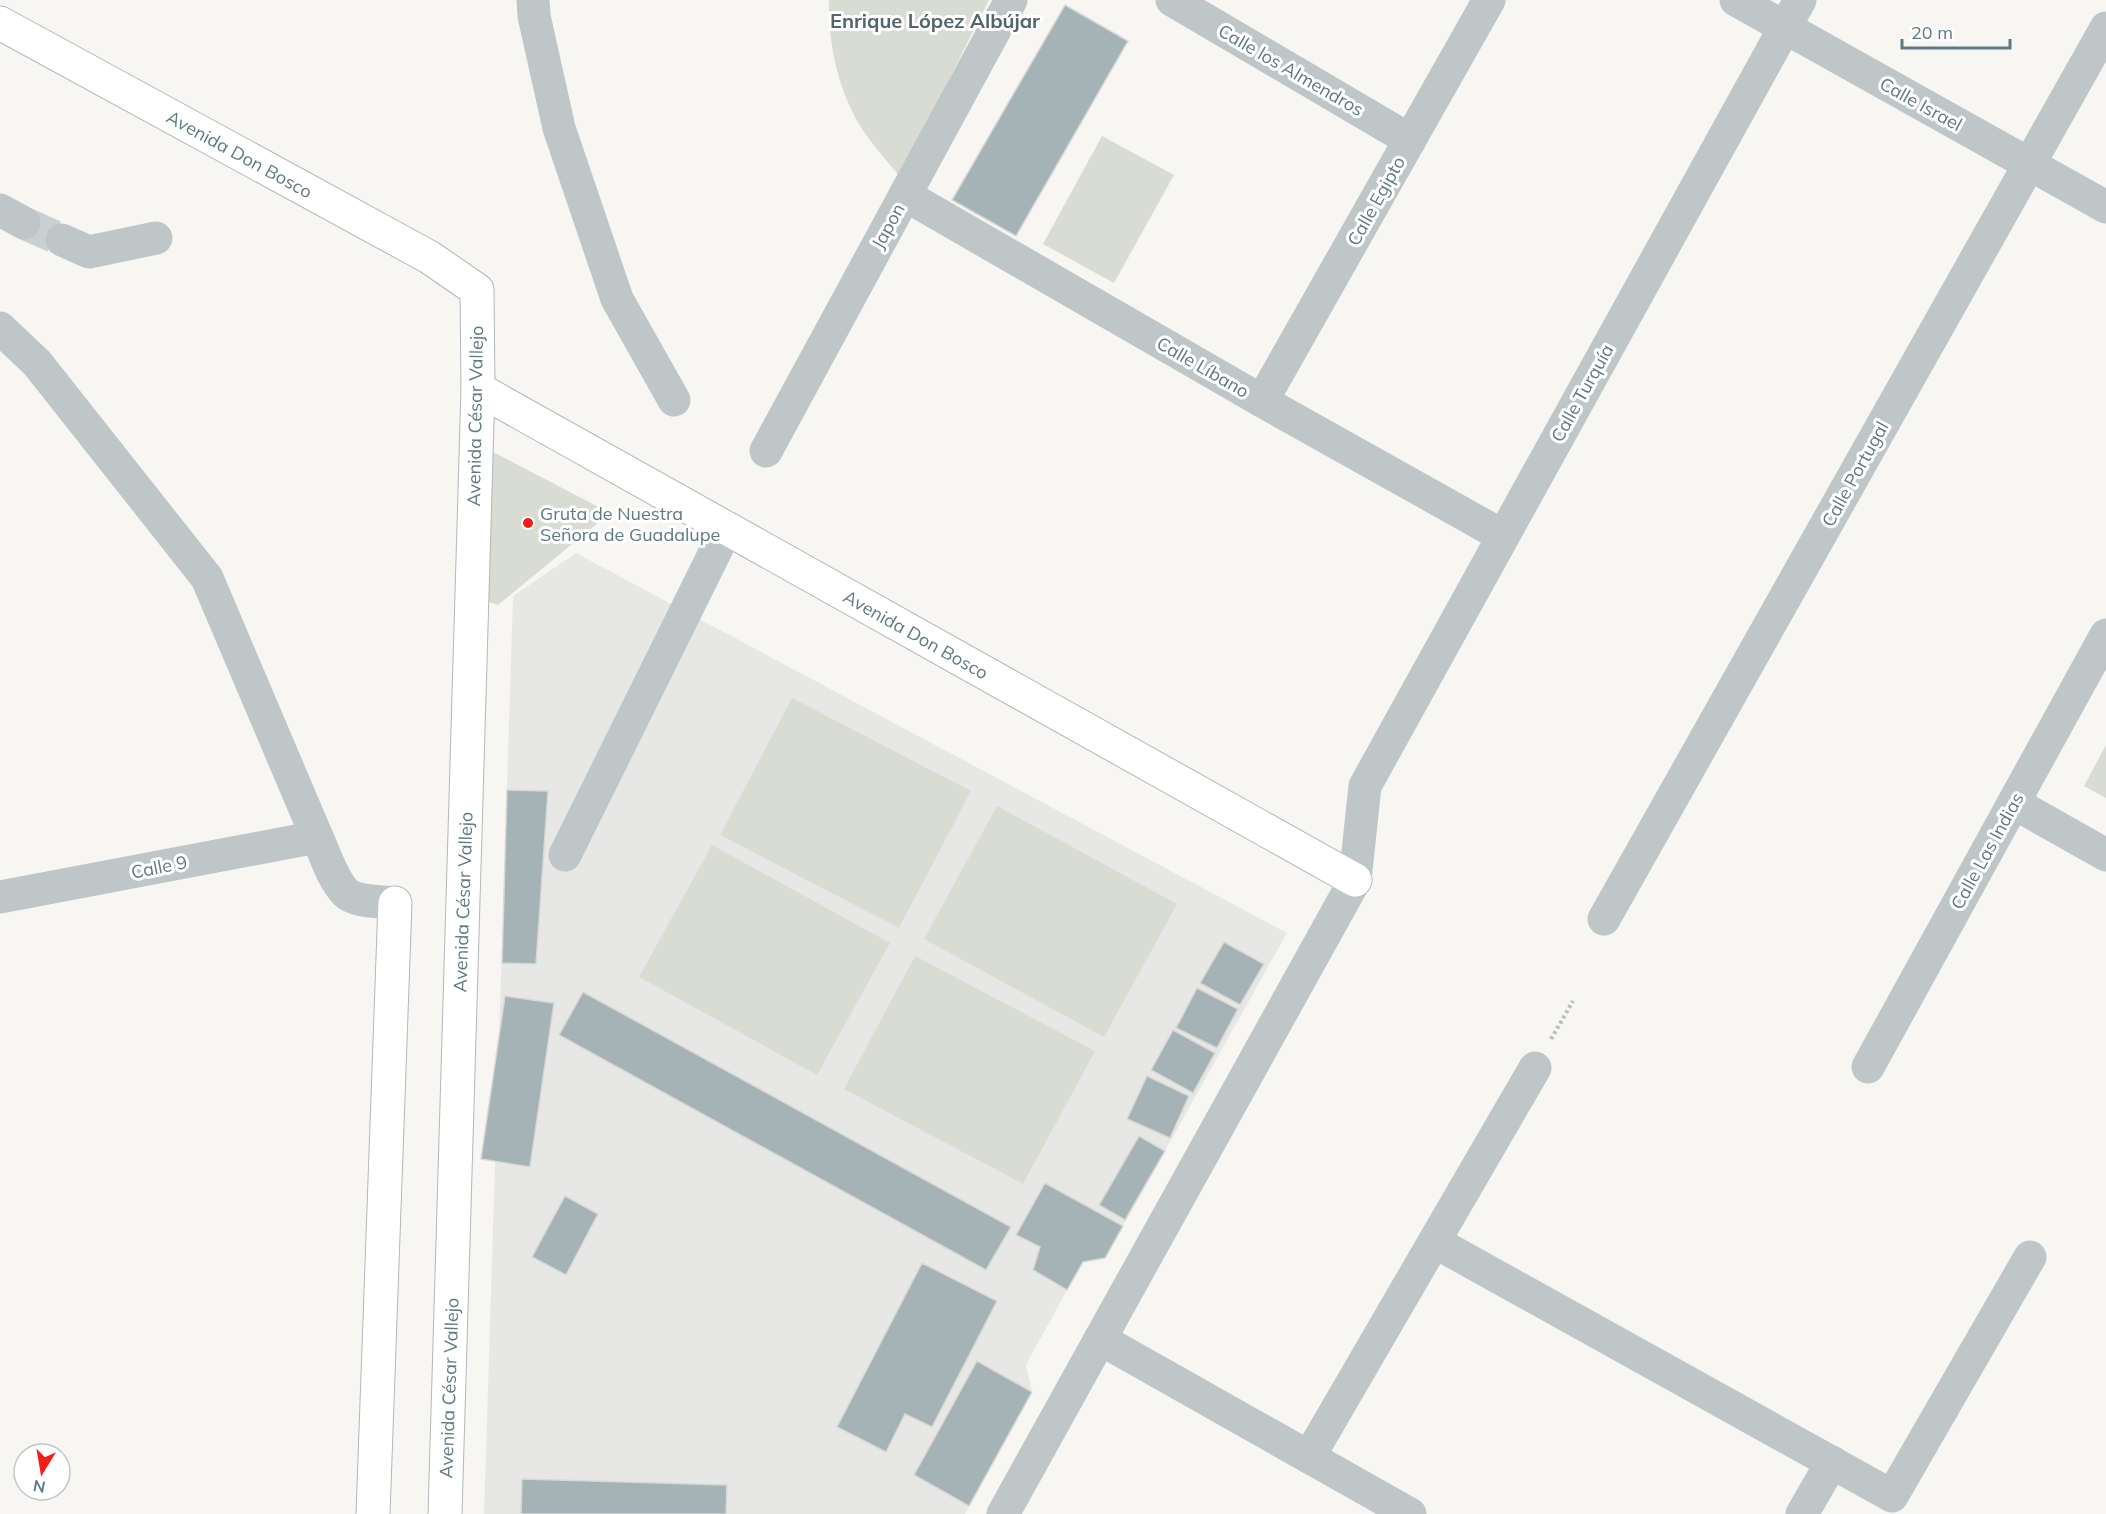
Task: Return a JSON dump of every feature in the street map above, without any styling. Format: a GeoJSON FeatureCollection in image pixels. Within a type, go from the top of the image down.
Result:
{"type":"FeatureCollection","features":[{"type":"Feature","properties":{"kind":"main road","name":"Avenida Don Bosco"},"geometry":{"type":"LineString","coordinates":[[0,23],[429,257],[477,290]]}},
{"type":"Feature","properties":{"kind":"main road","name":"Avenida César Vallejo"},"geometry":{"type":"LineString","coordinates":[[446,1514],[478,388],[477,290]]}},
{"type":"Feature","properties":{"kind":"main road","name":"Avenida Don Bosco"},"geometry":{"type":"LineString","coordinates":[[478,388],[1355,880]]}},
{"type":"Feature","properties":{"kind":"main road"},"geometry":{"type":"LineString","coordinates":[[373,1514],[395,903]]}},
{"type":"Feature","properties":{"kind":"street"},"geometry":{"type":"LineString","coordinates":[[506,0],[533,8],[559,128],[617,299],[674,400]]}},
{"type":"Feature","properties":{"kind":"street","name":"Japon"},"geometry":{"type":"LineString","coordinates":[[765,451],[1011,0]]}},
{"type":"Feature","properties":{"kind":"street","name":"Calle los Almendros"},"geometry":{"type":"LineString","coordinates":[[1172,0],[1410,140]]}},
{"type":"Feature","properties":{"kind":"street","name":"Calle Egipto"},"geometry":{"type":"LineString","coordinates":[[1262,401],[1489,0]]}},
{"type":"Feature","properties":{"kind":"street","name":"Calle Israel"},"geometry":{"type":"LineString","coordinates":[[1736,0],[1792,14],[2029,164],[2106,207]]}},
{"type":"Feature","properties":{"kind":"street","name":"Calle Turquía"},"geometry":{"type":"LineString","coordinates":[[1355,880],[1365,786],[1792,14]]}},
{"type":"Feature","properties":{"kind":"street","name":"Calle Portugal"},"geometry":{"type":"LineString","coordinates":[[1604,919],[2106,28]]}},
{"type":"Feature","properties":{"kind":"street","name":"Calle Líbano"},"geometry":{"type":"LineString","coordinates":[[905,195],[1262,401],[1503,536]]}},
{"type":"Feature","properties":{"kind":"street"},"geometry":{"type":"LineString","coordinates":[[62,240],[89,252],[156,238]]}},
{"type":"Feature","properties":{"kind":"street"},"geometry":{"type":"LineString","coordinates":[[0,328],[37,363],[207,578],[317,837],[336,877],[346,892],[360,899],[395,903]]}},
{"type":"Feature","properties":{"kind":"street"},"geometry":{"type":"LineString","coordinates":[[565,855],[727,528]]}},
{"type":"Feature","properties":{"kind":"street","name":"Calle Las Indias"},"geometry":{"type":"LineString","coordinates":[[1868,1067],[2106,635]]}},
{"type":"Feature","properties":{"kind":"street"},"geometry":{"type":"LineString","coordinates":[[2014,803],[2106,855]]}},
{"type":"Feature","properties":{"kind":"street","name":"Calle 9"},"geometry":{"type":"LineString","coordinates":[[0,897],[317,837]]}},
{"type":"Feature","properties":{"kind":"street"},"geometry":{"type":"LineString","coordinates":[[1003,1514],[1355,880]]}},
{"type":"Feature","properties":{"kind":"street"},"geometry":{"type":"LineString","coordinates":[[1309,1457],[1534,1068]]}},
{"type":"Feature","properties":{"kind":"street"},"geometry":{"type":"LineString","coordinates":[[1435,1242],[1892,1496],[2030,1257]]}},
{"type":"Feature","properties":{"kind":"street"},"geometry":{"type":"LineString","coordinates":[[1100,1339],[1309,1457],[1393,1510]]}},
{"type":"Feature","properties":{"kind":"street"},"geometry":{"type":"LineString","coordinates":[[1802,1514],[1832,1462]]}},
{"type":"Feature","properties":{"kind":"path"},"geometry":{"type":"LineString","coordinates":[[1534,1068],[1573,1001]]}},
{"type":"Feature","properties":{"kind":"shaded area"},"geometry":{"type":"Polygon","coordinates":[[[829,0],[989,0],[900,177],[863,130],[847,100],[834,58],[829,0]]]}},
{"type":"Feature","properties":{"kind":"shaded area"},"geometry":{"type":"Polygon","coordinates":[[[1102,136],[1174,175],[1114,283],[1043,244],[1102,136]]]}},
{"type":"Feature","properties":{"kind":"shaded area"},"geometry":{"type":"Polygon","coordinates":[[[493,452],[610,513],[498,605],[482,600],[493,452]]]}},
{"type":"Feature","properties":{"kind":"shaded area"},"geometry":{"type":"Polygon","coordinates":[[[576,553],[1287,933],[1105,1258],[1083,1262],[1067,1290],[1026,1365],[1032,1392],[965,1514],[484,1514],[513,596],[576,553]]]}},
{"type":"Feature","properties":{"kind":"shaded area"},"geometry":{"type":"Polygon","coordinates":[[[792,698],[971,791],[899,928],[720,835],[792,698]]]}},
{"type":"Feature","properties":{"kind":"shaded area"},"geometry":{"type":"Polygon","coordinates":[[[2106,745],[2106,798],[2084,786],[2106,745]]]}},
{"type":"Feature","properties":{"kind":"shaded area"},"geometry":{"type":"Polygon","coordinates":[[[997,806],[1177,904],[1104,1037],[924,939],[997,806]]]}},
{"type":"Feature","properties":{"kind":"shaded area"},"geometry":{"type":"Polygon","coordinates":[[[712,845],[890,943],[817,1075],[639,977],[712,845]]]}},
{"type":"Feature","properties":{"kind":"shaded area"},"geometry":{"type":"Polygon","coordinates":[[[915,956],[1095,1051],[1023,1184],[844,1089],[915,956]]]}},
{"type":"Feature","properties":{"kind":"building"},"geometry":{"type":"Polygon","coordinates":[[[1065,5],[1128,41],[1016,236],[952,200],[1065,5]]]}},
{"type":"Feature","properties":{"kind":"building"},"geometry":{"type":"Polygon","coordinates":[[[507,790],[548,791],[536,964],[502,963],[507,790]]]}},
{"type":"Feature","properties":{"kind":"building"},"geometry":{"type":"Polygon","coordinates":[[[1224,942],[1264,964],[1240,1005],[1200,983],[1224,942]]]}},
{"type":"Feature","properties":{"kind":"building"},"geometry":{"type":"Polygon","coordinates":[[[1197,988],[1238,1009],[1217,1048],[1176,1028],[1197,988]]]}},
{"type":"Feature","properties":{"kind":"building"},"geometry":{"type":"Polygon","coordinates":[[[583,992],[1011,1227],[986,1270],[559,1035],[583,992]]]}},
{"type":"Feature","properties":{"kind":"building"},"geometry":{"type":"Polygon","coordinates":[[[505,996],[554,1003],[530,1167],[481,1159],[505,996]]]}},
{"type":"Feature","properties":{"kind":"building"},"geometry":{"type":"Polygon","coordinates":[[[1173,1030],[1215,1053],[1193,1093],[1151,1070],[1173,1030]]]}},
{"type":"Feature","properties":{"kind":"building"},"geometry":{"type":"Polygon","coordinates":[[[1147,1076],[1189,1096],[1170,1138],[1127,1119],[1147,1076]]]}},
{"type":"Feature","properties":{"kind":"building"},"geometry":{"type":"Polygon","coordinates":[[[1139,1136],[1165,1151],[1125,1220],[1099,1205],[1139,1136]]]}},
{"type":"Feature","properties":{"kind":"building"},"geometry":{"type":"Polygon","coordinates":[[[1045,1183],[1123,1226],[1105,1258],[1083,1262],[1067,1290],[1033,1270],[1040,1247],[1016,1235],[1045,1183]]]}},
{"type":"Feature","properties":{"kind":"building"},"geometry":{"type":"Polygon","coordinates":[[[565,1196],[598,1214],[566,1275],[532,1257],[565,1196]]]}},
{"type":"Feature","properties":{"kind":"building"},"geometry":{"type":"Polygon","coordinates":[[[922,1263],[997,1301],[932,1427],[905,1414],[886,1452],[837,1427],[922,1263]]]}},
{"type":"Feature","properties":{"kind":"building"},"geometry":{"type":"Polygon","coordinates":[[[977,1361],[1032,1392],[969,1506],[914,1475],[977,1361]]]}},
{"type":"Feature","properties":{"kind":"building"},"geometry":{"type":"Polygon","coordinates":[[[522,1479],[727,1485],[726,1514],[521,1514],[522,1479]]]}},
{"type":"Feature","properties":{"kind":"tunnel"},"geometry":{"type":"LineString","coordinates":[[24,223],[62,240]]}},
{"type":"Feature","properties":{"kind":"place","name":"Gruta de Nuestra Señora de Guadalupe"},"geometry":{"type":"Point","coordinates":[528,523]}},
{"type":"Feature","properties":{"kind":"district","name":"Enrique López Albújar"},"geometry":{"type":"Point","coordinates":[935,20]}}]}
